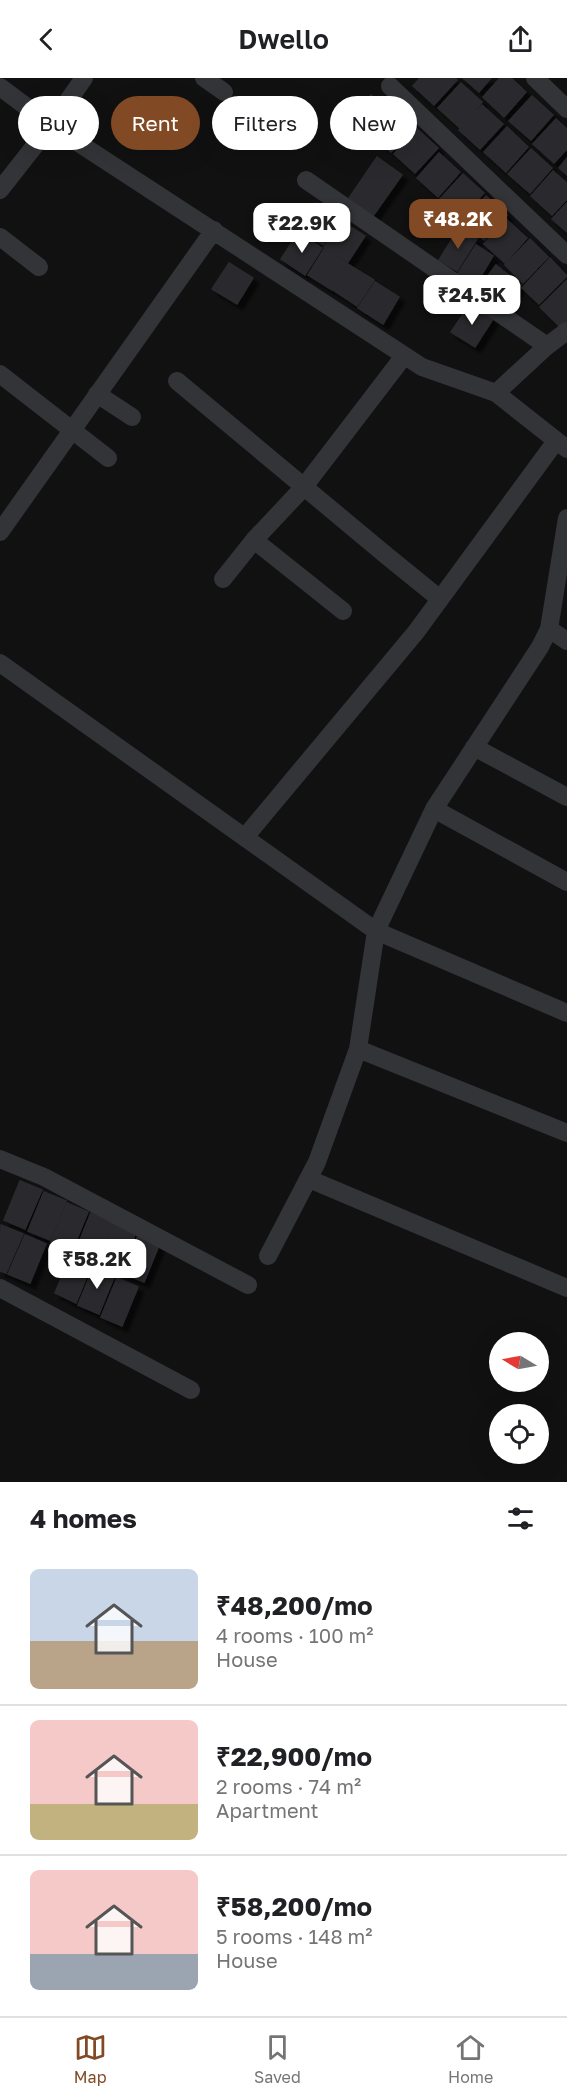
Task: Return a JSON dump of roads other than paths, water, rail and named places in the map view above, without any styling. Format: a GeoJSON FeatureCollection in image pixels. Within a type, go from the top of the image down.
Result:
{"type":"FeatureCollection","features":[{"type":"Feature","properties":{"kind":"street"},"geometry":{"type":"LineString","coordinates":[[71,96],[84,78]]}},
{"type":"Feature","properties":{"kind":"street"},"geometry":{"type":"LineString","coordinates":[[204,78],[224,92]]}},
{"type":"Feature","properties":{"kind":"street"},"geometry":{"type":"LineString","coordinates":[[535,78],[567,109]]}},
{"type":"Feature","properties":{"kind":"street"},"geometry":{"type":"LineString","coordinates":[[390,86],[567,255]]}},
{"type":"Feature","properties":{"kind":"street"},"geometry":{"type":"LineString","coordinates":[[0,87],[18,100]]}},
{"type":"Feature","properties":{"kind":"street"},"geometry":{"type":"LineString","coordinates":[[0,190],[31,150]]}},
{"type":"Feature","properties":{"kind":"street"},"geometry":{"type":"LineString","coordinates":[[90,150],[422,367],[496,393],[562,445],[416,632],[245,837]]}},
{"type":"Feature","properties":{"kind":"street"},"geometry":{"type":"LineString","coordinates":[[306,180],[547,346]]}},
{"type":"Feature","properties":{"kind":"street"},"geometry":{"type":"LineString","coordinates":[[2,526],[214,230]]}},
{"type":"Feature","properties":{"kind":"street"},"geometry":{"type":"LineString","coordinates":[[0,237],[39,267]]}},
{"type":"Feature","properties":{"kind":"street"},"geometry":{"type":"LineString","coordinates":[[496,393],[547,346],[567,331]]}},
{"type":"Feature","properties":{"kind":"street"},"geometry":{"type":"LineString","coordinates":[[223,579],[254,540],[303,488],[404,356]]}},
{"type":"Feature","properties":{"kind":"street"},"geometry":{"type":"LineString","coordinates":[[0,374],[108,458]]}},
{"type":"Feature","properties":{"kind":"street"},"geometry":{"type":"LineString","coordinates":[[177,381],[303,488],[440,599]]}},
{"type":"Feature","properties":{"kind":"street"},"geometry":{"type":"LineString","coordinates":[[97,394],[132,417]]}},
{"type":"Feature","properties":{"kind":"street"},"geometry":{"type":"LineString","coordinates":[[268,1256],[318,1162],[358,1049],[376,931],[434,809],[540,647],[549,629],[565,542],[567,518]]}},
{"type":"Feature","properties":{"kind":"street"},"geometry":{"type":"LineString","coordinates":[[254,540],[343,611]]}},
{"type":"Feature","properties":{"kind":"street"},"geometry":{"type":"LineString","coordinates":[[549,629],[567,641]]}},
{"type":"Feature","properties":{"kind":"street"},"geometry":{"type":"LineString","coordinates":[[0,663],[376,931],[567,1012]]}},
{"type":"Feature","properties":{"kind":"street"},"geometry":{"type":"LineString","coordinates":[[474,747],[567,798]]}},
{"type":"Feature","properties":{"kind":"street"},"geometry":{"type":"LineString","coordinates":[[434,809],[567,882]]}},
{"type":"Feature","properties":{"kind":"street"},"geometry":{"type":"LineString","coordinates":[[358,1049],[567,1133]]}},
{"type":"Feature","properties":{"kind":"street"},"geometry":{"type":"LineString","coordinates":[[0,1159],[44,1177],[248,1285]]}},
{"type":"Feature","properties":{"kind":"street"},"geometry":{"type":"LineString","coordinates":[[309,1179],[567,1287]]}},
{"type":"Feature","properties":{"kind":"street"},"geometry":{"type":"LineString","coordinates":[[0,1288],[191,1390]]}}]}
